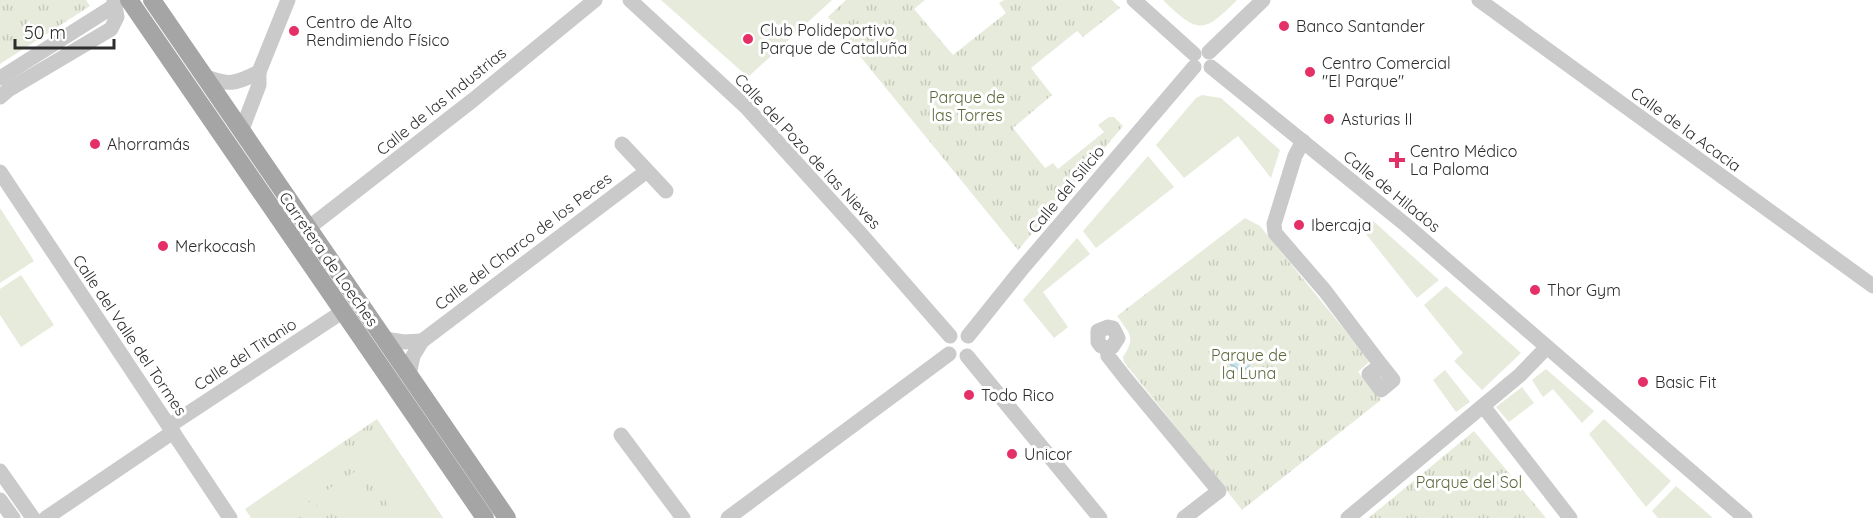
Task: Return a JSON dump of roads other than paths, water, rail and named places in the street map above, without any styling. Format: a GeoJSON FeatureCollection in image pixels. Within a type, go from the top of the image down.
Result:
{"type":"FeatureCollection","features":[{"type":"Feature","properties":{"kind":"main road","name":"Carretera de Loeches"},"geometry":{"type":"LineString","coordinates":[[152,0],[507,518]]}},
{"type":"Feature","properties":{"kind":"main road","name":"Carretera de Loeches"},"geometry":{"type":"LineString","coordinates":[[119,2],[342,312],[485,518]]}},
{"type":"Feature","properties":{"kind":"street"},"geometry":{"type":"LineString","coordinates":[[241,132],[259,84],[259,72],[288,0]]}},
{"type":"Feature","properties":{"kind":"street","name":"Calle de las Industrias"},"geometry":{"type":"LineString","coordinates":[[307,229],[473,100],[595,0]]}},
{"type":"Feature","properties":{"kind":"street","name":"Calle del Pozo de las Nieves"},"geometry":{"type":"LineString","coordinates":[[630,0],[746,107],[950,336]]}},
{"type":"Feature","properties":{"kind":"street","name":"Calle de Hilados"},"geometry":{"type":"LineString","coordinates":[[1134,0],[1202,60],[1421,238],[1745,518]]}},
{"type":"Feature","properties":{"kind":"street","name":"Calle del Silicio"},"geometry":{"type":"LineString","coordinates":[[968,336],[1021,270],[1202,60],[1263,0]]}},
{"type":"Feature","properties":{"kind":"street","name":"Calle de la Acacia"},"geometry":{"type":"LineString","coordinates":[[1479,0],[1873,286]]}},
{"type":"Feature","properties":{"kind":"street"},"geometry":{"type":"LineString","coordinates":[[0,78],[119,2]]}},
{"type":"Feature","properties":{"kind":"street"},"geometry":{"type":"LineString","coordinates":[[0,97],[111,29],[117,17],[119,2]]}},
{"type":"Feature","properties":{"kind":"street"},"geometry":{"type":"LineString","coordinates":[[204,76],[219,83],[232,83],[243,81],[259,72]]}},
{"type":"Feature","properties":{"kind":"street"},"geometry":{"type":"LineString","coordinates":[[1303,141],[1295,156],[1274,224],[1275,233],[1325,291],[1381,365]]}},
{"type":"Feature","properties":{"kind":"street"},"geometry":{"type":"LineString","coordinates":[[622,144],[666,191]]}},
{"type":"Feature","properties":{"kind":"street","name":"Calle del Charco de los Peces"},"geometry":{"type":"LineString","coordinates":[[409,375],[413,356],[422,341],[647,171]]}},
{"type":"Feature","properties":{"kind":"street","name":"Calle del Valle del Tormes"},"geometry":{"type":"LineString","coordinates":[[0,172],[230,518]]}},
{"type":"Feature","properties":{"kind":"street","name":"Calle del Titanio"},"geometry":{"type":"LineString","coordinates":[[46,518],[342,312]]}},
{"type":"Feature","properties":{"kind":"street"},"geometry":{"type":"LineString","coordinates":[[956,333],[968,336],[972,343],[972,351],[967,356],[961,359],[949,354],[946,342],[950,336],[956,333]]}},
{"type":"Feature","properties":{"kind":"street"},"geometry":{"type":"LineString","coordinates":[[385,339],[404,342],[422,341]]}},
{"type":"Feature","properties":{"kind":"street"},"geometry":{"type":"LineString","coordinates":[[1348,518],[1484,406],[1520,375],[1547,347]]}},
{"type":"Feature","properties":{"kind":"street"},"geometry":{"type":"LineString","coordinates":[[1107,348],[1108,356],[1126,379],[1219,491],[1184,518]]}},
{"type":"Feature","properties":{"kind":"street"},"geometry":{"type":"LineString","coordinates":[[728,518],[949,354]]}},
{"type":"Feature","properties":{"kind":"street"},"geometry":{"type":"LineString","coordinates":[[967,356],[1099,518]]}},
{"type":"Feature","properties":{"kind":"street"},"geometry":{"type":"LineString","coordinates":[[1484,406],[1570,518]]}},
{"type":"Feature","properties":{"kind":"street"},"geometry":{"type":"LineString","coordinates":[[621,435],[683,518]]}},
{"type":"Feature","properties":{"kind":"street"},"geometry":{"type":"LineString","coordinates":[[0,471],[33,518]]}},
{"type":"Feature","properties":{"kind":"street"},"geometry":{"type":"LineString","coordinates":[[0,500],[13,518]]}},
{"type":"Feature","properties":{"kind":"water"},"geometry":{"type":"Polygon","coordinates":[[[1240,350],[1248,353],[1251,361],[1248,369],[1240,372],[1232,369],[1229,361],[1232,353],[1240,350]]]}},
{"type":"Feature","properties":{"kind":"place","name":"Banco Santander"},"geometry":{"type":"Point","coordinates":[1284,26]}},
{"type":"Feature","properties":{"kind":"place","name":"Centro de Alto Rendimiendo Físico"},"geometry":{"type":"Point","coordinates":[294,31]}},
{"type":"Feature","properties":{"kind":"place","name":"Club Polideportivo Parque de Cataluña"},"geometry":{"type":"Point","coordinates":[748,39]}},
{"type":"Feature","properties":{"kind":"place","name":"Centro Comercial \"El Parque\""},"geometry":{"type":"Point","coordinates":[1310,72]}},
{"type":"Feature","properties":{"kind":"place","name":"Asturias II"},"geometry":{"type":"Point","coordinates":[1329,119]}},
{"type":"Feature","properties":{"kind":"place","name":"Ahorramás"},"geometry":{"type":"Point","coordinates":[95,144]}},
{"type":"Feature","properties":{"kind":"place","name":"Centro Médico La Paloma"},"geometry":{"type":"Point","coordinates":[1397,160]}},
{"type":"Feature","properties":{"kind":"place","name":"Ibercaja"},"geometry":{"type":"Point","coordinates":[1299,225]}},
{"type":"Feature","properties":{"kind":"place","name":"Merkocash"},"geometry":{"type":"Point","coordinates":[163,246]}},
{"type":"Feature","properties":{"kind":"place","name":"Thor Gym"},"geometry":{"type":"Point","coordinates":[1535,290]}},
{"type":"Feature","properties":{"kind":"place","name":"Basic Fit"},"geometry":{"type":"Point","coordinates":[1643,382]}},
{"type":"Feature","properties":{"kind":"place","name":"Todo Rico"},"geometry":{"type":"Point","coordinates":[969,395]}},
{"type":"Feature","properties":{"kind":"place","name":"Unicor"},"geometry":{"type":"Point","coordinates":[1012,454]}},
{"type":"Feature","properties":{"kind":"park label","name":"Parque de las Torres"},"geometry":{"type":"Point","coordinates":[967,106]}},
{"type":"Feature","properties":{"kind":"park label","name":"Parque de la Luna"},"geometry":{"type":"Point","coordinates":[1249,364]}},
{"type":"Feature","properties":{"kind":"park label","name":"Parque del Sol"},"geometry":{"type":"Point","coordinates":[1469,482]}}]}
